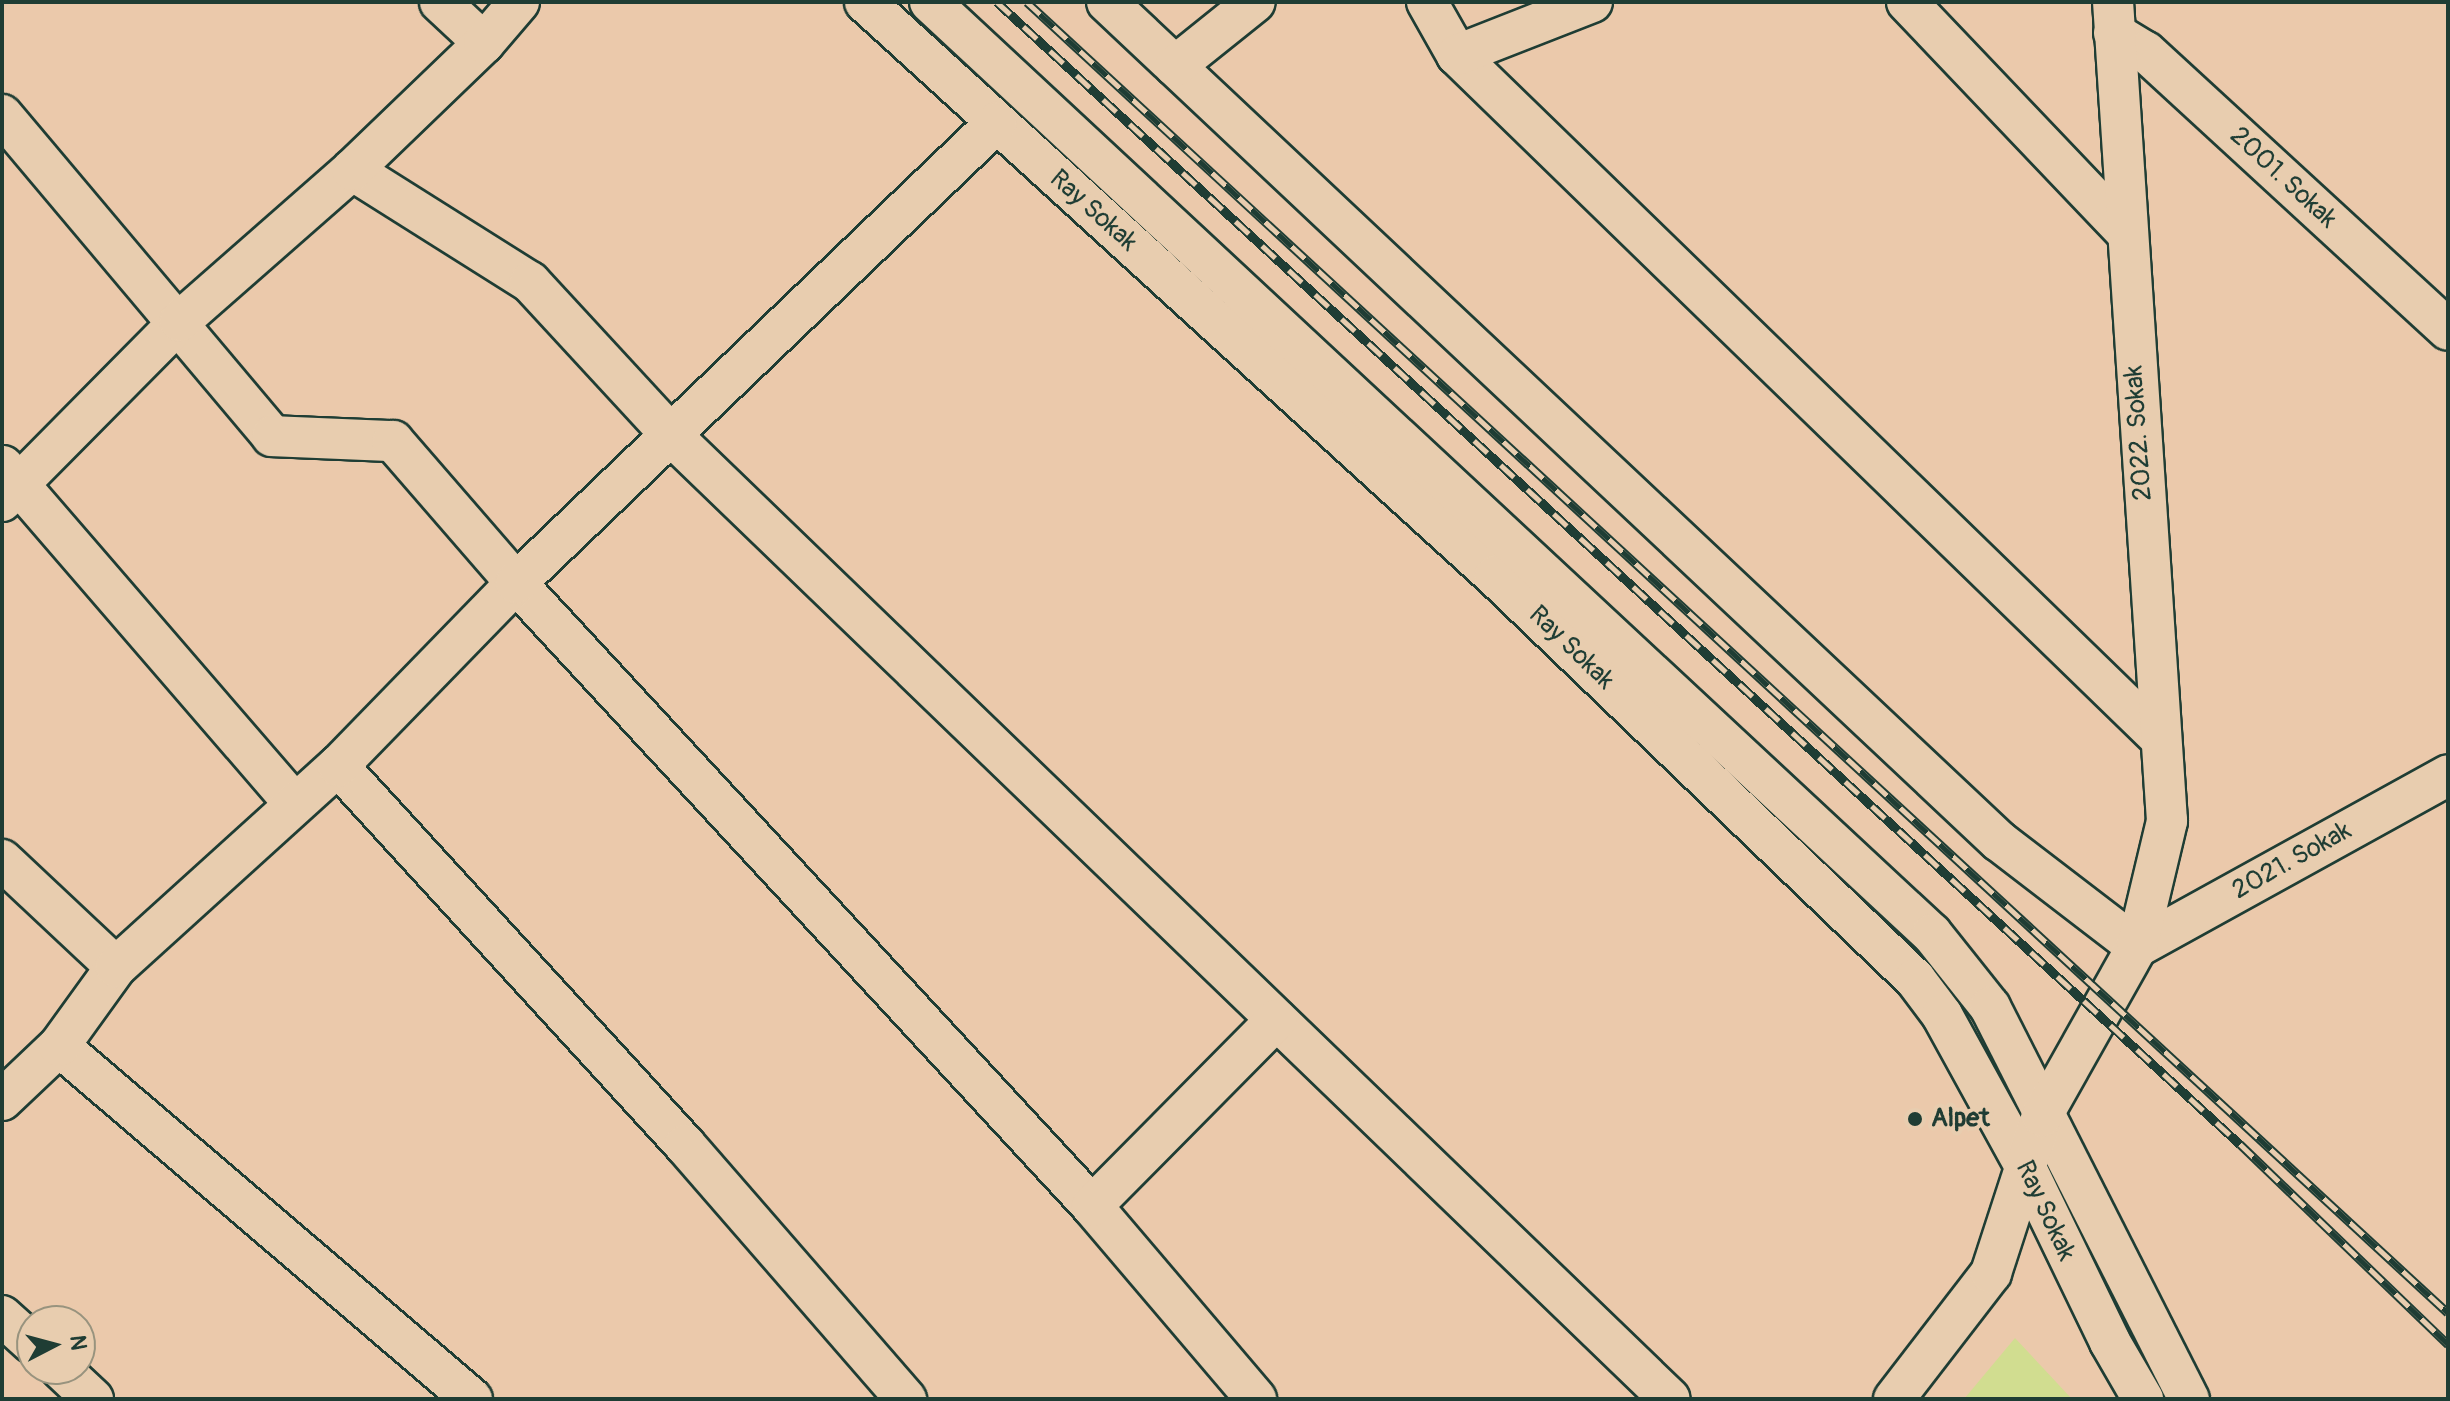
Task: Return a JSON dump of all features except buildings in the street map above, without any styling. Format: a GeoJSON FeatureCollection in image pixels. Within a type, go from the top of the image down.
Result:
{"type":"FeatureCollection","features":[{"type":"Feature","properties":{"kind":"street"},"geometry":{"type":"LineString","coordinates":[[440,2],[484,43]]}},
{"type":"Feature","properties":{"kind":"street"},"geometry":{"type":"LineString","coordinates":[[293,802],[8,484],[180,321],[352,170],[484,43],[519,2]]}},
{"type":"Feature","properties":{"kind":"street","name":"Ray Sokak"},"geometry":{"type":"LineString","coordinates":[[865,2],[1495,576],[1876,938],[1942,1015],[2026,1168],[2103,1328],[2143,1399]]}},
{"type":"Feature","properties":{"kind":"street"},"geometry":{"type":"LineString","coordinates":[[930,2],[1932,934],[1990,1007],[2042,1116],[2189,1399]]}},
{"type":"Feature","properties":{"kind":"street"},"geometry":{"type":"LineString","coordinates":[[1107,2],[1999,841],[2137,947],[2042,1116],[1991,1273],[1894,1399]]}},
{"type":"Feature","properties":{"kind":"street"},"geometry":{"type":"LineString","coordinates":[[1175,66],[1255,2]]}},
{"type":"Feature","properties":{"kind":"street"},"geometry":{"type":"LineString","coordinates":[[1427,2],[1457,55],[2160,738]]}},
{"type":"Feature","properties":{"kind":"street"},"geometry":{"type":"LineString","coordinates":[[1457,55],[1592,2]]}},
{"type":"Feature","properties":{"kind":"street"},"geometry":{"type":"LineString","coordinates":[[1907,2],[2126,232]]}},
{"type":"Feature","properties":{"kind":"street","name":"2022. Sokak"},"geometry":{"type":"LineString","coordinates":[[2114,18],[2167,821],[2153,862],[2137,947]]}},
{"type":"Feature","properties":{"kind":"street","name":"2001. Sokak"},"geometry":{"type":"LineString","coordinates":[[2114,18],[2146,52],[2448,330]]}},
{"type":"Feature","properties":{"kind":"street"},"geometry":{"type":"LineString","coordinates":[[2,115],[180,321],[272,436],[393,441],[516,583],[1092,1206],[1256,1399]]}},
{"type":"Feature","properties":{"kind":"street"},"geometry":{"type":"LineString","coordinates":[[2,1100],[59,1046],[116,967],[293,802],[338,766],[516,583],[673,437],[996,123]]}},
{"type":"Feature","properties":{"kind":"street"},"geometry":{"type":"LineString","coordinates":[[352,170],[530,282],[673,437],[1670,1399]]}},
{"type":"Feature","properties":{"kind":"street"},"geometry":{"type":"LineString","coordinates":[[338,766],[685,1145],[906,1399]]}},
{"type":"Feature","properties":{"kind":"street","name":"2021. Sokak"},"geometry":{"type":"LineString","coordinates":[[2137,947],[2445,781]]}},
{"type":"Feature","properties":{"kind":"street"},"geometry":{"type":"LineString","coordinates":[[2,860],[116,967]]}},
{"type":"Feature","properties":{"kind":"street"},"geometry":{"type":"LineString","coordinates":[[1092,1206],[1276,1020]]}},
{"type":"Feature","properties":{"kind":"street"},"geometry":{"type":"LineString","coordinates":[[59,1046],[472,1399]]}},
{"type":"Feature","properties":{"kind":"street"},"geometry":{"type":"LineString","coordinates":[[78,1385],[93,1399]]}},
{"type":"Feature","properties":{"kind":"green space"},"geometry":{"type":"Polygon","coordinates":[[[2015,1338],[2072,1399],[1964,1399],[2015,1338]]]}},
{"type":"Feature","properties":{"kind":"railway"},"geometry":{"type":"LineString","coordinates":[[997,2],[2240,1144],[2448,1344]]}},
{"type":"Feature","properties":{"kind":"railway"},"geometry":{"type":"LineString","coordinates":[[1027,2],[2448,1313]]}},
{"type":"Feature","properties":{"kind":"place","name":"Alpet"},"geometry":{"type":"Point","coordinates":[1915,1119]}}]}
